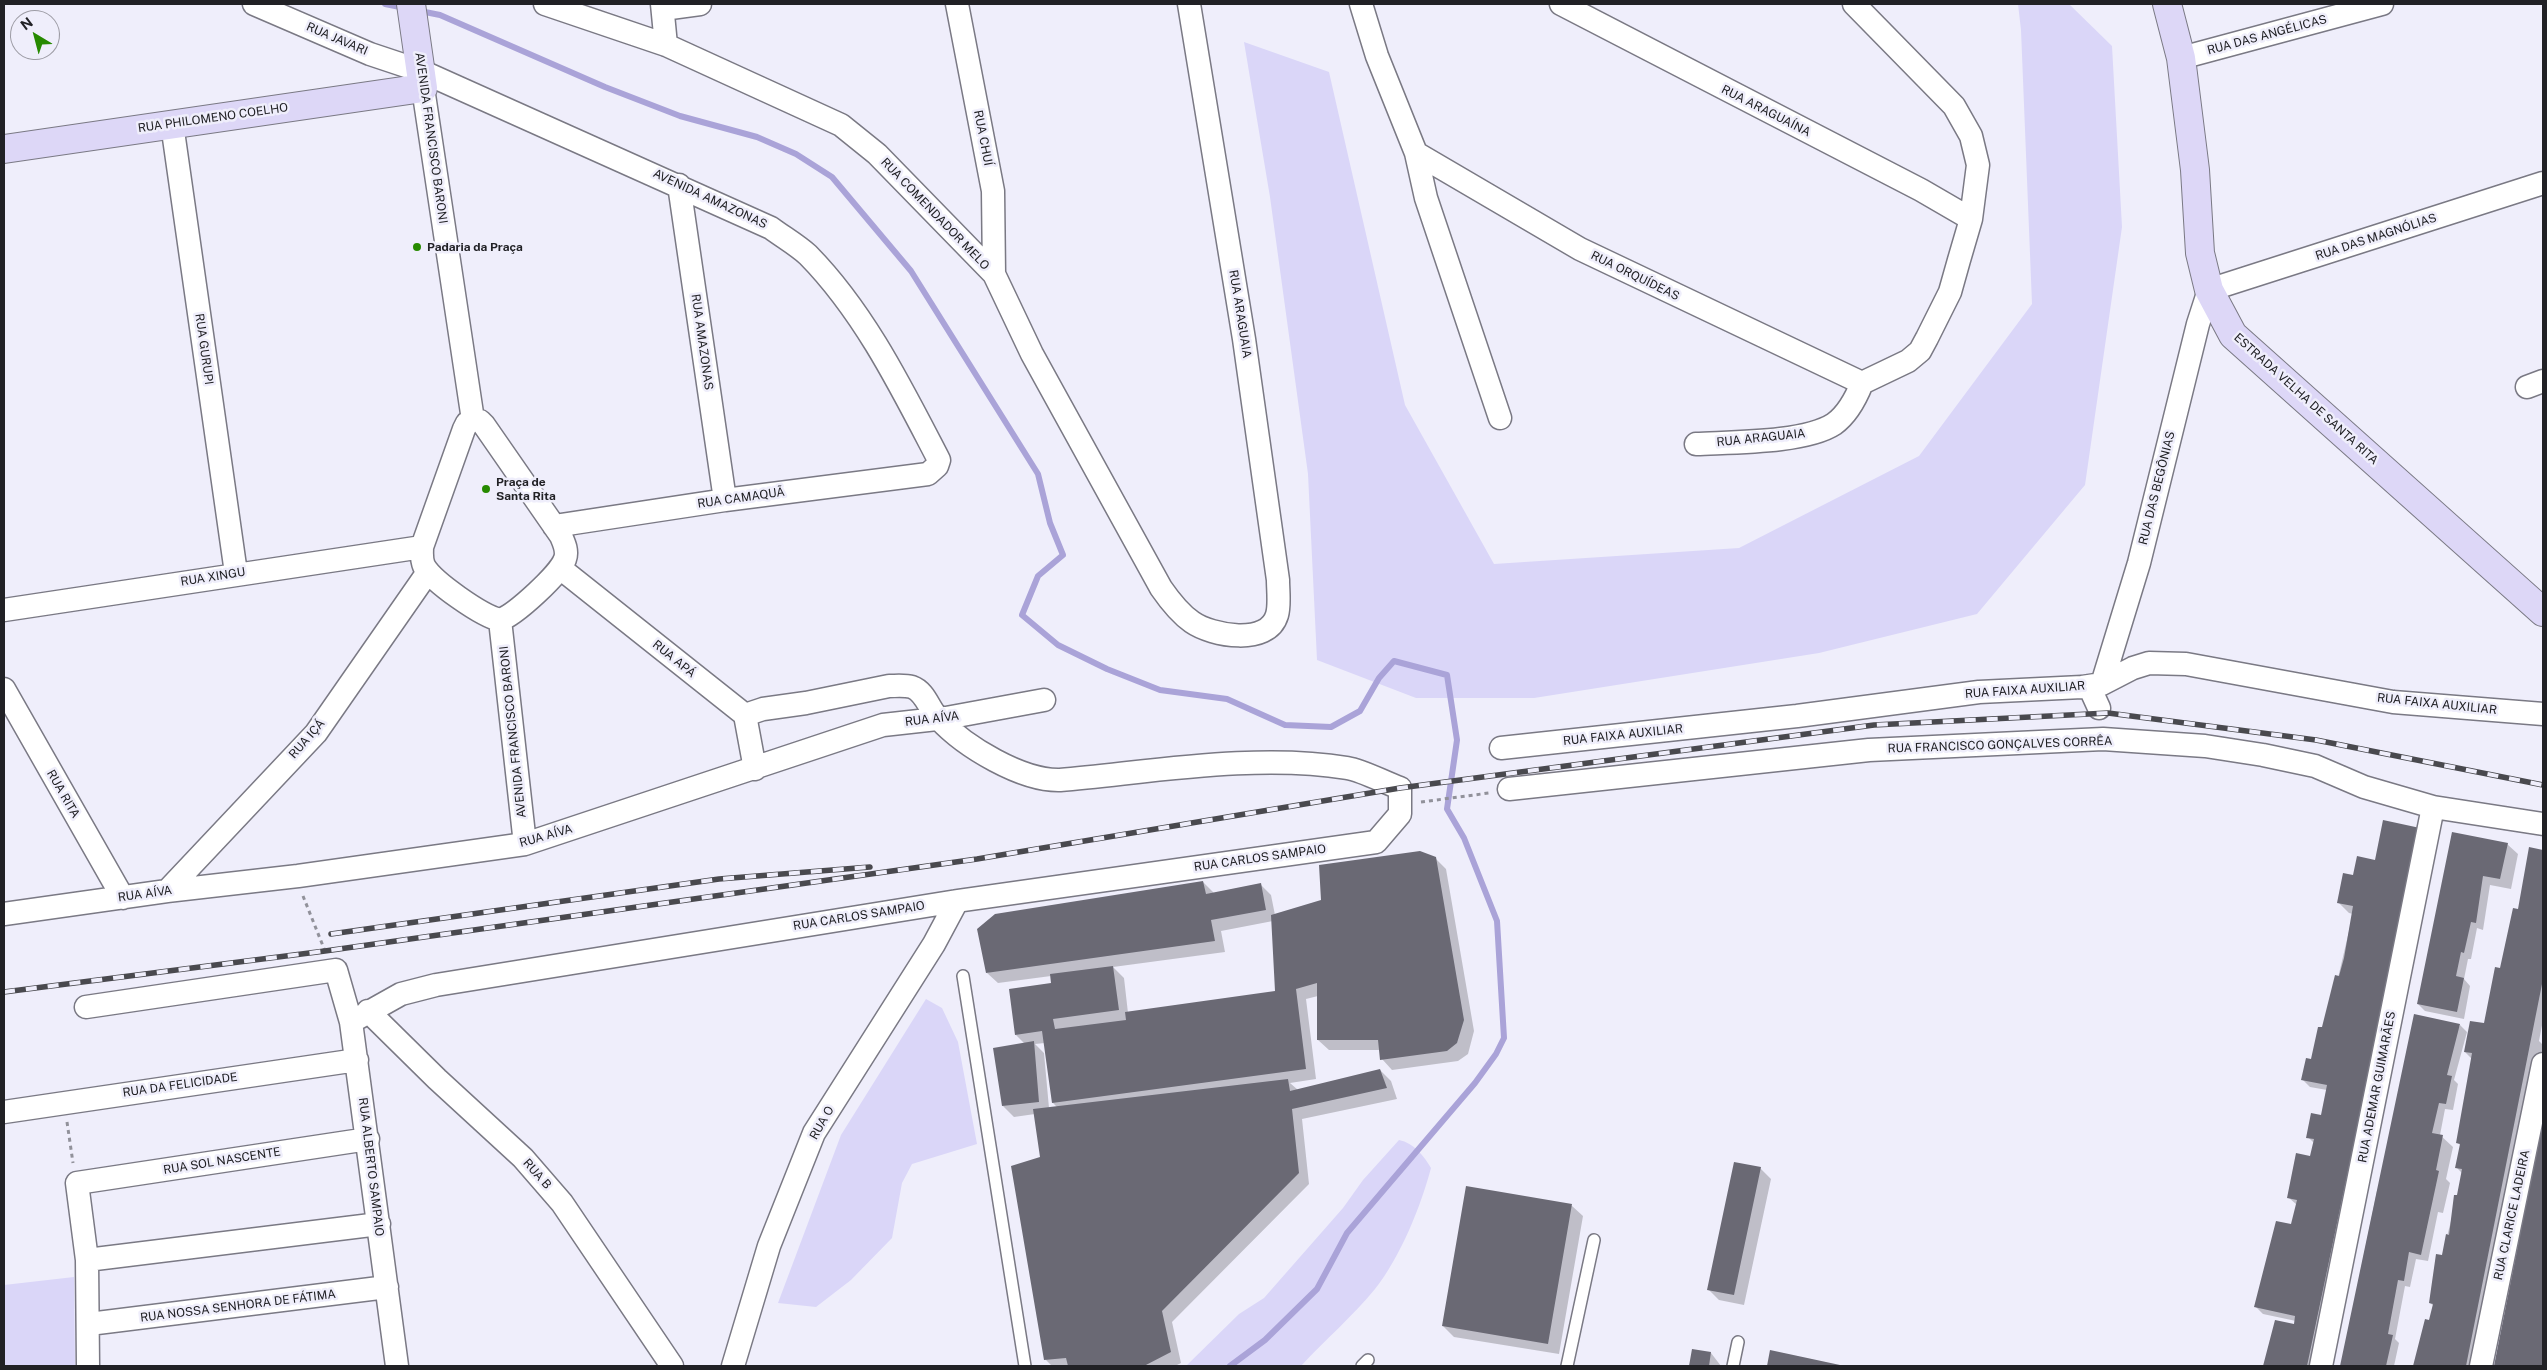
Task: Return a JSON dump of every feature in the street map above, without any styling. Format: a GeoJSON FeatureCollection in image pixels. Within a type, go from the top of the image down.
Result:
{"type":"FeatureCollection","features":[{"type":"Feature","properties":{"kind":"main road","name":"AVENIDA FRANCISCO BARONI"},"geometry":{"type":"LineString","coordinates":[[411,4],[421,70]]}},
{"type":"Feature","properties":{"kind":"main road","name":"ESTRADA VELHA DE SANTA RITA"},"geometry":{"type":"LineString","coordinates":[[2167,4],[2180,58],[2195,170],[2200,253],[2208,290],[2234,335],[2543,612]]}},
{"type":"Feature","properties":{"kind":"main road","name":"RUA PHILOMENO COELHO"},"geometry":{"type":"LineString","coordinates":[[4,149],[172,124],[421,70]]}},
{"type":"Feature","properties":{"kind":"street","name":"RUA JAVARI"},"geometry":{"type":"LineString","coordinates":[[254,4],[370,54],[421,70]]}},
{"type":"Feature","properties":{"kind":"street","name":"RUA COMENDADOR MELO"},"geometry":{"type":"LineString","coordinates":[[545,4],[666,45],[841,125],[877,154],[994,274],[1032,354],[1161,588],[1176,607],[1194,623],[1216,632],[1239,636],[1261,632],[1271,625]]}},
{"type":"Feature","properties":{"kind":"street"},"geometry":{"type":"LineString","coordinates":[[666,45],[662,6],[700,4]]}},
{"type":"Feature","properties":{"kind":"street","name":"RUA CHUÍ"},"geometry":{"type":"LineString","coordinates":[[957,4],[993,190],[994,274]]}},
{"type":"Feature","properties":{"kind":"street","name":"RUA ARAGUAIA"},"geometry":{"type":"LineString","coordinates":[[1189,4],[1244,339],[1278,580],[1277,614],[1271,625]]}},
{"type":"Feature","properties":{"kind":"street"},"geometry":{"type":"LineString","coordinates":[[1361,4],[1377,56],[1416,153],[1426,198],[1500,418]]}},
{"type":"Feature","properties":{"kind":"street","name":"RUA ARAGUAÍNA"},"geometry":{"type":"LineString","coordinates":[[1561,4],[1921,190],[1971,219]]}},
{"type":"Feature","properties":{"kind":"street"},"geometry":{"type":"LineString","coordinates":[[1854,4],[1935,85],[1962,118],[1977,152],[1978,165],[1971,219],[1950,292],[1920,351],[1908,361],[1862,383]]}},
{"type":"Feature","properties":{"kind":"street","name":"RUA DAS ANGÉLICAS"},"geometry":{"type":"LineString","coordinates":[[2180,58],[2382,4]]}},
{"type":"Feature","properties":{"kind":"street","name":"AVENIDA AMAZONAS"},"geometry":{"type":"LineString","coordinates":[[421,70],[771,228],[807,254],[839,292],[891,368],[939,460],[937,466],[928,474]]}},
{"type":"Feature","properties":{"kind":"street","name":"AVENIDA FRANCISCO BARONI"},"geometry":{"type":"LineString","coordinates":[[421,70],[473,420]]}},
{"type":"Feature","properties":{"kind":"street","name":"RUA GURUPI"},"geometry":{"type":"LineString","coordinates":[[172,124],[236,573]]}},
{"type":"Feature","properties":{"kind":"street","name":"RUA ORQUÍDEAS"},"geometry":{"type":"LineString","coordinates":[[1416,153],[1580,249],[1862,383]]}},
{"type":"Feature","properties":{"kind":"street","name":"RUA DAS MAGNÓLIAS"},"geometry":{"type":"LineString","coordinates":[[2208,290],[2543,183]]}},
{"type":"Feature","properties":{"kind":"street","name":"RUA AMAZONAS"},"geometry":{"type":"LineString","coordinates":[[679,185],[725,500]]}},
{"type":"Feature","properties":{"kind":"street","name":"RUA DAS BEGÔNIAS"},"geometry":{"type":"LineString","coordinates":[[2096,685],[2139,563],[2208,290]]}},
{"type":"Feature","properties":{"kind":"street","name":"RUA ARAGUAIA"},"geometry":{"type":"LineString","coordinates":[[1696,444],[1798,436],[1822,430],[1835,423],[1844,414],[1854,401],[1862,383]]}},
{"type":"Feature","properties":{"kind":"street"},"geometry":{"type":"LineString","coordinates":[[473,420],[480,421],[484,425],[554,526],[565,547],[565,558],[560,568],[518,609],[500,620],[488,616],[428,572],[421,560],[422,547],[464,429],[467,423],[473,420]]}},
{"type":"Feature","properties":{"kind":"street","name":"RUA CAMAQUÃ"},"geometry":{"type":"LineString","coordinates":[[554,526],[725,500],[928,474]]}},
{"type":"Feature","properties":{"kind":"street","name":"RUA XINGU"},"geometry":{"type":"LineString","coordinates":[[4,610],[236,573],[422,547]]}},
{"type":"Feature","properties":{"kind":"street","name":"RUA APÁ"},"geometry":{"type":"LineString","coordinates":[[560,568],[744,715]]}},
{"type":"Feature","properties":{"kind":"street","name":"RUA IÇÁ"},"geometry":{"type":"LineString","coordinates":[[167,891],[316,733],[428,572]]}},
{"type":"Feature","properties":{"kind":"street","name":"AVENIDA FRANCISCO BARONI"},"geometry":{"type":"LineString","coordinates":[[500,620],[525,844]]}},
{"type":"Feature","properties":{"kind":"street","name":"RUA FAIXA AUXILIAR"},"geometry":{"type":"LineString","coordinates":[[1501,748],[1788,717],[1979,692],[2096,685],[2134,668],[2150,664],[2186,664],[2393,702],[2543,714]]}},
{"type":"Feature","properties":{"kind":"street"},"geometry":{"type":"LineString","coordinates":[[2096,685],[2099,708]]}},
{"type":"Feature","properties":{"kind":"street"},"geometry":{"type":"LineString","coordinates":[[755,769],[744,715],[763,708],[806,703],[889,686],[903,686],[913,687],[918,691],[938,719],[960,737],[999,762],[1021,772],[1048,780],[1229,764],[1302,764],[1349,768],[1400,788],[1400,806]]}},
{"type":"Feature","properties":{"kind":"street","name":"RUA RITA"},"geometry":{"type":"LineString","coordinates":[[4,690],[123,898]]}},
{"type":"Feature","properties":{"kind":"street","name":"RUA AÍVA"},"geometry":{"type":"LineString","coordinates":[[4,914],[525,844],[883,725],[938,719],[1044,700]]}},
{"type":"Feature","properties":{"kind":"street","name":"RUA FRANCISCO GONÇALVES CORRÊA"},"geometry":{"type":"LineString","coordinates":[[1509,789],[1869,750],[2104,739],[2205,746],[2263,755],[2315,766],[2364,787],[2433,807],[2543,824]]}},
{"type":"Feature","properties":{"kind":"street","name":"RUA CARLOS SAMPAIO"},"geometry":{"type":"LineString","coordinates":[[360,1017],[402,994],[436,985],[957,901],[1376,842],[1400,814],[1400,806]]}},
{"type":"Feature","properties":{"kind":"street","name":"RUA ADEMAR GUIMARÃES"},"geometry":{"type":"LineString","coordinates":[[2321,1366],[2433,807]]}},
{"type":"Feature","properties":{"kind":"street","name":"RUA O"},"geometry":{"type":"LineString","coordinates":[[734,1366],[769,1246],[814,1133],[934,944],[957,901]]}},
{"type":"Feature","properties":{"kind":"street"},"geometry":{"type":"LineString","coordinates":[[86,1007],[336,970]]}},
{"type":"Feature","properties":{"kind":"street","name":"RUA ALBERTO SAMPAIO"},"geometry":{"type":"LineString","coordinates":[[336,970],[360,1017],[357,1060],[397,1366]]}},
{"type":"Feature","properties":{"kind":"street","name":"RUA B"},"geometry":{"type":"LineString","coordinates":[[360,1017],[436,1079],[523,1158],[562,1203],[672,1366]]}},
{"type":"Feature","properties":{"kind":"street","name":"RUA DA FELICIDADE"},"geometry":{"type":"LineString","coordinates":[[4,1112],[357,1060]]}},
{"type":"Feature","properties":{"kind":"street","name":"RUA CLARICE LADEIRA"},"geometry":{"type":"LineString","coordinates":[[2481,1366],[2543,1064]]}},
{"type":"Feature","properties":{"kind":"street","name":"RUA SOL NASCENTE"},"geometry":{"type":"LineString","coordinates":[[77,1184],[368,1139]]}},
{"type":"Feature","properties":{"kind":"street"},"geometry":{"type":"LineString","coordinates":[[77,1184],[87,1260],[88,1366]]}},
{"type":"Feature","properties":{"kind":"street"},"geometry":{"type":"LineString","coordinates":[[87,1260],[378,1224]]}},
{"type":"Feature","properties":{"kind":"street","name":"RUA NOSSA SENHORA DE FÁTIMA"},"geometry":{"type":"LineString","coordinates":[[89,1324],[387,1288]]}},
{"type":"Feature","properties":{"kind":"lane"},"geometry":{"type":"LineString","coordinates":[[963,976],[1025,1366]]}},
{"type":"Feature","properties":{"kind":"lane"},"geometry":{"type":"LineString","coordinates":[[1568,1366],[1594,1240]]}},
{"type":"Feature","properties":{"kind":"lane"},"geometry":{"type":"LineString","coordinates":[[1732,1366],[1738,1342]]}},
{"type":"Feature","properties":{"kind":"path"},"geometry":{"type":"LineString","coordinates":[[1400,806],[1466,796]]}},
{"type":"Feature","properties":{"kind":"path"},"geometry":{"type":"LineString","coordinates":[[298,876],[306,908],[336,970]]}},
{"type":"Feature","properties":{"kind":"path"},"geometry":{"type":"LineString","coordinates":[[63,1102],[77,1184]]}},
{"type":"Feature","properties":{"kind":"shaded area"},"geometry":{"type":"Polygon","coordinates":[[[2018,4],[2069,4],[2112,46],[2122,227],[2085,485],[1977,614],[1819,653],[1534,698],[1416,698],[1317,660],[1308,474],[1270,197],[1244,42],[1329,72],[1405,405],[1494,564],[1739,548],[1919,456],[2032,304],[2021,30],[2018,4]]]}},
{"type":"Feature","properties":{"kind":"shaded area"},"geometry":{"type":"Polygon","coordinates":[[[926,999],[942,1008],[958,1042],[977,1144],[912,1164],[902,1183],[892,1238],[851,1280],[816,1307],[778,1303],[841,1135],[926,999]]]}},
{"type":"Feature","properties":{"kind":"shaded area"},"geometry":{"type":"Polygon","coordinates":[[[1399,1140],[1409,1144],[1418,1151],[1431,1168],[1422,1199],[1401,1247],[1375,1289],[1358,1309],[1301,1366],[1186,1366],[1239,1314],[1264,1298],[1343,1208],[1363,1180],[1399,1140]]]}},
{"type":"Feature","properties":{"kind":"shaded area"},"geometry":{"type":"Polygon","coordinates":[[[74,1277],[75,1366],[4,1366],[4,1285],[74,1277]]]}},
{"type":"Feature","properties":{"kind":"building"},"geometry":{"type":"Polygon","coordinates":[[[2383,820],[2420,828],[2307,1366],[2263,1366],[2275,1320],[2294,1324],[2295,1316],[2254,1307],[2276,1221],[2291,1224],[2297,1200],[2287,1198],[2296,1153],[2310,1156],[2314,1139],[2306,1138],[2311,1113],[2321,1115],[2327,1085],[2301,1080],[2306,1058],[2311,1059],[2318,1027],[2322,1027],[2335,975],[2339,976],[2344,958],[2353,906],[2337,903],[2343,873],[2353,875],[2357,856],[2375,860],[2383,820]]]}},
{"type":"Feature","properties":{"kind":"building"},"geometry":{"type":"Polygon","coordinates":[[[2452,832],[2508,843],[2500,879],[2483,876],[2476,923],[2471,922],[2464,953],[2461,952],[2456,976],[2464,978],[2457,1012],[2417,1004],[2452,832]]]}},
{"type":"Feature","properties":{"kind":"building"},"geometry":{"type":"Polygon","coordinates":[[[2529,847],[2543,850],[2543,979],[2466,1366],[2413,1366],[2425,1319],[2429,1320],[2433,1304],[2429,1303],[2436,1254],[2442,1255],[2446,1234],[2449,1235],[2454,1195],[2457,1195],[2462,1169],[2455,1168],[2460,1144],[2456,1143],[2472,1053],[2464,1052],[2470,1021],[2484,1023],[2495,967],[2500,968],[2513,908],[2518,909],[2529,847]]]}},
{"type":"Feature","properties":{"kind":"building"},"geometry":{"type":"Polygon","coordinates":[[[1420,851],[1436,857],[1464,1020],[1457,1043],[1447,1051],[1380,1060],[1378,1040],[1317,1040],[1317,983],[1296,989],[1306,1069],[1052,1103],[1042,1031],[1015,1035],[1009,989],[1051,983],[1050,974],[1113,966],[1119,1010],[1053,1019],[1055,1029],[1126,1020],[1125,1012],[1275,991],[1271,915],[1321,900],[1319,865],[1420,851]]]}},
{"type":"Feature","properties":{"kind":"building"},"geometry":{"type":"Polygon","coordinates":[[[1203,881],[1206,894],[1261,883],[1266,910],[1211,920],[1215,941],[986,973],[977,929],[995,914],[1203,881]]]}},
{"type":"Feature","properties":{"kind":"building"},"geometry":{"type":"Polygon","coordinates":[[[2414,1014],[2460,1024],[2447,1075],[2452,1076],[2446,1104],[2439,1103],[2432,1133],[2443,1135],[2436,1170],[2439,1171],[2421,1255],[2409,1252],[2404,1281],[2398,1280],[2388,1334],[2393,1335],[2386,1366],[2340,1366],[2414,1014]]]}},
{"type":"Feature","properties":{"kind":"building"},"geometry":{"type":"Polygon","coordinates":[[[1034,1041],[1039,1102],[1002,1106],[993,1048],[1034,1041]]]}},
{"type":"Feature","properties":{"kind":"building"},"geometry":{"type":"Polygon","coordinates":[[[1380,1069],[1387,1088],[1292,1109],[1299,1173],[1162,1311],[1171,1352],[1144,1366],[1068,1366],[1066,1358],[1044,1360],[1011,1166],[1040,1157],[1033,1109],[1288,1079],[1290,1091],[1380,1069]]]}},
{"type":"Feature","properties":{"kind":"building"},"geometry":{"type":"Polygon","coordinates":[[[2542,1124],[2543,1366],[2494,1366],[2542,1124]]]}},
{"type":"Feature","properties":{"kind":"building"},"geometry":{"type":"Polygon","coordinates":[[[1734,1162],[1761,1167],[1734,1295],[1707,1290],[1734,1162]]]}},
{"type":"Feature","properties":{"kind":"building"},"geometry":{"type":"Polygon","coordinates":[[[1466,1186],[1572,1204],[1548,1344],[1442,1326],[1466,1186]]]}},
{"type":"Feature","properties":{"kind":"building"},"geometry":{"type":"Polygon","coordinates":[[[1692,1349],[1711,1352],[1709,1366],[1689,1366],[1692,1349]]]}},
{"type":"Feature","properties":{"kind":"building"},"geometry":{"type":"Polygon","coordinates":[[[1770,1350],[1840,1365],[1840,1366],[1767,1366],[1770,1350]]]}},
{"type":"Feature","properties":{"kind":"waterway"},"geometry":{"type":"LineString","coordinates":[[385,4],[405,8]]}},
{"type":"Feature","properties":{"kind":"waterway"},"geometry":{"type":"LineString","coordinates":[[420,11],[440,15],[605,87],[680,116],[757,137],[796,154],[832,177],[911,271],[1038,474],[1050,523],[1063,555],[1038,576],[1022,615],[1058,645],[1107,669],[1160,690],[1227,699],[1285,725],[1331,727],[1360,711],[1379,678],[1394,661],[1447,675],[1457,740],[1447,809],[1464,838],[1497,921],[1504,1038],[1496,1054],[1475,1083],[1347,1233],[1317,1289],[1265,1340],[1230,1366]]}},
{"type":"Feature","properties":{"kind":"railway"},"geometry":{"type":"LineString","coordinates":[[4,992],[325,951],[977,859],[1400,788],[1874,725],[2108,713],[2316,740],[2543,785]]}},
{"type":"Feature","properties":{"kind":"railway"},"geometry":{"type":"LineString","coordinates":[[331,934],[719,879],[870,867]]}},
{"type":"Feature","properties":{"kind":"place","name":"Padaria da Praça"},"geometry":{"type":"Point","coordinates":[417,247]}},
{"type":"Feature","properties":{"kind":"place","name":"Praça de Santa Rita"},"geometry":{"type":"Point","coordinates":[486,489]}}]}
